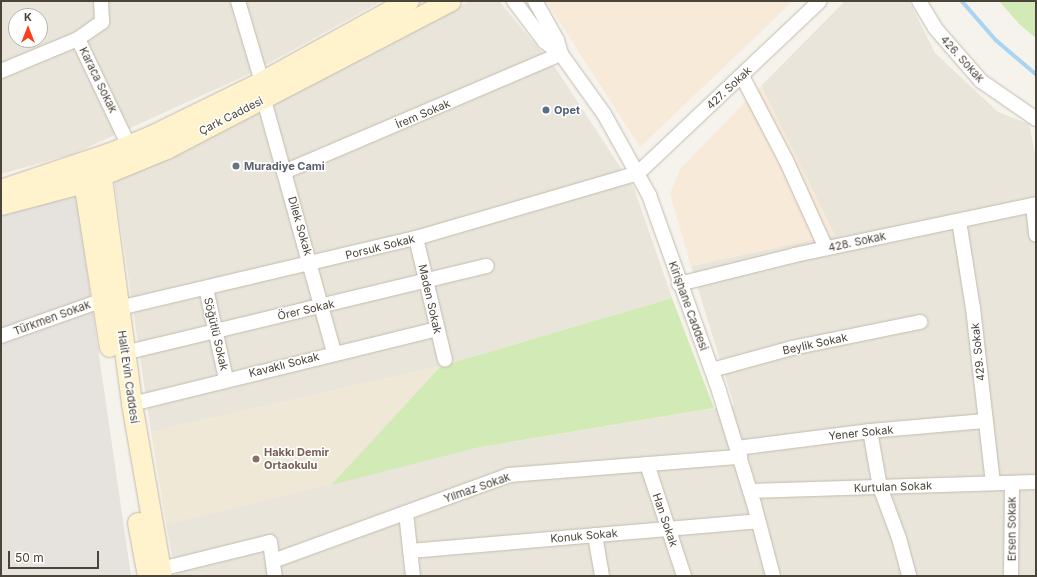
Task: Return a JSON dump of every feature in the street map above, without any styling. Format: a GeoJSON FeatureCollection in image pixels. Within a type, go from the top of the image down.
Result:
{"type":"FeatureCollection","features":[{"type":"Feature","properties":{"kind":"main road","name":"Çark Caddesi"},"geometry":{"type":"LineString","coordinates":[[1,205],[101,167],[167,149],[409,1]]}},
{"type":"Feature","properties":{"kind":"main road","name":"Çark Caddesi"},"geometry":{"type":"LineString","coordinates":[[101,167],[129,146],[263,91],[451,1]]}},
{"type":"Feature","properties":{"kind":"main road","name":"Halit Evin Caddesi"},"geometry":{"type":"LineString","coordinates":[[101,167],[129,476],[157,574]]}},
{"type":"Feature","properties":{"kind":"main road","name":"Çark Caddesi"},"geometry":{"type":"LineString","coordinates":[[1,190],[82,174]]}},
{"type":"Feature","properties":{"kind":"main road","name":"Halit Evin Caddesi"},"geometry":{"type":"LineString","coordinates":[[82,174],[124,353],[157,574]]}},
{"type":"Feature","properties":{"kind":"street","name":"Karaca Sokak"},"geometry":{"type":"LineString","coordinates":[[101,1],[102,22],[78,40],[129,146]]}},
{"type":"Feature","properties":{"kind":"street","name":"Dilek Sokak"},"geometry":{"type":"LineString","coordinates":[[238,1],[284,172],[311,264],[334,353]]}},
{"type":"Feature","properties":{"kind":"street","name":"Kirişhane Caddesi"},"geometry":{"type":"LineString","coordinates":[[514,1],[545,42],[561,54],[604,114],[649,195],[679,284],[712,370],[750,492],[772,576]]}},
{"type":"Feature","properties":{"kind":"street","name":"Kirişhane Caddesi"},"geometry":{"type":"LineString","coordinates":[[534,1],[557,40],[561,54]]}},
{"type":"Feature","properties":{"kind":"street","name":"427. Sokak"},"geometry":{"type":"LineString","coordinates":[[638,173],[820,1]]}},
{"type":"Feature","properties":{"kind":"street","name":"426. Sokak"},"geometry":{"type":"LineString","coordinates":[[919,1],[935,28],[981,81],[1036,119]]}},
{"type":"Feature","properties":{"kind":"street"},"geometry":{"type":"LineString","coordinates":[[1,71],[78,40]]}},
{"type":"Feature","properties":{"kind":"street","name":"İrem Sokak"},"geometry":{"type":"LineString","coordinates":[[284,172],[561,54]]}},
{"type":"Feature","properties":{"kind":"street"},"geometry":{"type":"LineString","coordinates":[[742,76],[786,160],[826,248]]}},
{"type":"Feature","properties":{"kind":"street","name":"Porsuk Sokak"},"geometry":{"type":"LineString","coordinates":[[113,301],[206,288],[311,264],[416,238],[638,173]]}},
{"type":"Feature","properties":{"kind":"street"},"geometry":{"type":"LineString","coordinates":[[1034,204],[1036,234]]}},
{"type":"Feature","properties":{"kind":"street","name":"428. Sokak"},"geometry":{"type":"LineString","coordinates":[[679,284],[826,248],[1034,204]]}},
{"type":"Feature","properties":{"kind":"street","name":"429. Sokak"},"geometry":{"type":"LineString","coordinates":[[959,221],[973,308],[993,483]]}},
{"type":"Feature","properties":{"kind":"street","name":"Maden Sokak"},"geometry":{"type":"LineString","coordinates":[[416,238],[445,360]]}},
{"type":"Feature","properties":{"kind":"street","name":"Örer Sokak"},"geometry":{"type":"LineString","coordinates":[[124,353],[322,307],[487,266]]}},
{"type":"Feature","properties":{"kind":"street","name":"Söğütlü Sokak"},"geometry":{"type":"LineString","coordinates":[[206,288],[226,379]]}},
{"type":"Feature","properties":{"kind":"street","name":"Türkmen Sokak"},"geometry":{"type":"LineString","coordinates":[[1,336],[113,301]]}},
{"type":"Feature","properties":{"kind":"street","name":"Beylik Sokak"},"geometry":{"type":"LineString","coordinates":[[712,370],[792,348],[920,322]]}},
{"type":"Feature","properties":{"kind":"street","name":"Kavaklı Sokak"},"geometry":{"type":"LineString","coordinates":[[132,404],[226,379],[437,329]]}},
{"type":"Feature","properties":{"kind":"street","name":"Yener Sokak"},"geometry":{"type":"LineString","coordinates":[[738,452],[870,431],[985,421]]}},
{"type":"Feature","properties":{"kind":"street"},"geometry":{"type":"LineString","coordinates":[[870,431],[880,487],[899,538],[909,576]]}},
{"type":"Feature","properties":{"kind":"street","name":"Yılmaz Sokak"},"geometry":{"type":"LineString","coordinates":[[273,561],[510,475],[647,464],[738,452]]}},
{"type":"Feature","properties":{"kind":"street","name":"Han Sokak"},"geometry":{"type":"LineString","coordinates":[[647,464],[684,576]]}},
{"type":"Feature","properties":{"kind":"street","name":"Kurtulan Sokak"},"geometry":{"type":"LineString","coordinates":[[750,492],[1036,482]]}},
{"type":"Feature","properties":{"kind":"street","name":"Ersen Sokak"},"geometry":{"type":"LineString","coordinates":[[1011,576],[1012,483]]}},
{"type":"Feature","properties":{"kind":"street"},"geometry":{"type":"LineString","coordinates":[[406,513],[413,576]]}},
{"type":"Feature","properties":{"kind":"street","name":"Konuk Sokak"},"geometry":{"type":"LineString","coordinates":[[410,551],[758,522]]}},
{"type":"Feature","properties":{"kind":"street"},"geometry":{"type":"LineString","coordinates":[[595,535],[602,576]]}},
{"type":"Feature","properties":{"kind":"street"},"geometry":{"type":"LineString","coordinates":[[157,574],[270,542],[275,576]]}},
{"type":"Feature","properties":{"kind":"shaded area"},"geometry":{"type":"Polygon","coordinates":[[[1,1],[382,1],[249,74],[73,154],[1,174],[1,1]]]}},
{"type":"Feature","properties":{"kind":"shaded area"},"geometry":{"type":"Polygon","coordinates":[[[470,1],[499,1],[556,69],[634,188],[672,298],[441,366],[151,432],[114,180],[301,89],[470,1]]]}},
{"type":"Feature","properties":{"kind":"shaded area"},"geometry":{"type":"Polygon","coordinates":[[[546,1],[793,1],[640,147],[546,1]]]}},
{"type":"Feature","properties":{"kind":"shaded area"},"geometry":{"type":"Polygon","coordinates":[[[845,1],[909,1],[935,53],[998,112],[1029,124],[1036,159],[1036,576],[176,576],[166,524],[476,448],[734,405],[691,266],[834,235],[761,86],[845,1]]]}},
{"type":"Feature","properties":{"kind":"shaded area"},"geometry":{"type":"Polygon","coordinates":[[[761,86],[835,235],[691,266],[670,194],[680,169],[761,86]]]}},
{"type":"Feature","properties":{"kind":"shaded area"},"geometry":{"type":"Polygon","coordinates":[[[76,196],[131,576],[1,576],[1,210],[76,196]]]}},
{"type":"Feature","properties":{"kind":"shaded area","name":"Hakkı Demir Ortaokulu"},"geometry":{"type":"Polygon","coordinates":[[[441,366],[331,485],[166,524],[151,432],[441,366]]]}},
{"type":"Feature","properties":{"kind":"green space"},"geometry":{"type":"Polygon","coordinates":[[[999,1],[1036,1],[1036,38],[1019,24],[999,1]]]}},
{"type":"Feature","properties":{"kind":"green space"},"geometry":{"type":"Polygon","coordinates":[[[672,298],[714,408],[476,448],[331,485],[441,366],[672,298]]]}},
{"type":"Feature","properties":{"kind":"waterway"},"geometry":{"type":"LineString","coordinates":[[962,1],[996,40],[1036,74]]}},
{"type":"Feature","properties":{"kind":"place","name":"Opet"},"geometry":{"type":"Point","coordinates":[546,110]}},
{"type":"Feature","properties":{"kind":"place","name":"Muradiye Cami"},"geometry":{"type":"Point","coordinates":[236,166]}},
{"type":"Feature","properties":{"kind":"place","name":"Hakkı Demir Ortaokulu"},"geometry":{"type":"Point","coordinates":[256,459]}}]}
